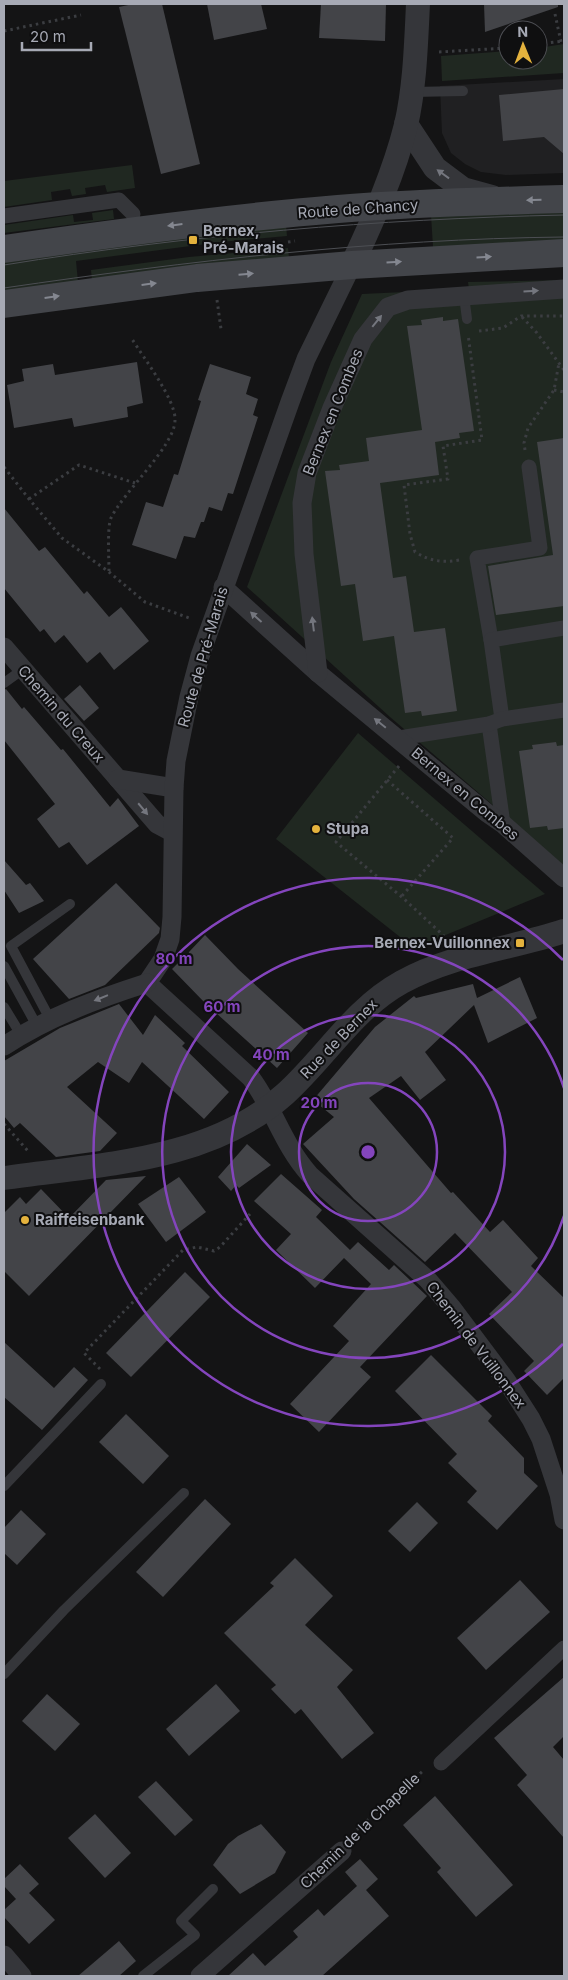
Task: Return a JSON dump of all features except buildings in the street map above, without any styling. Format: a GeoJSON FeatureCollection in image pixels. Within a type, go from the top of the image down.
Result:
{"type":"FeatureCollection","features":[{"type":"Feature","properties":{"kind":"main road","name":"Route de Chancy"},"geometry":{"type":"LineString","coordinates":[[4,249],[188,224],[377,206],[564,199]]}},
{"type":"Feature","properties":{"kind":"main road"},"geometry":{"type":"LineString","coordinates":[[4,304],[187,279],[352,265],[564,253]]}},
{"type":"Feature","properties":{"kind":"street"},"geometry":{"type":"LineString","coordinates":[[352,265],[397,157],[406,124],[411,92],[418,4]]}},
{"type":"Feature","properties":{"kind":"street"},"geometry":{"type":"LineString","coordinates":[[406,124],[435,168],[463,189],[503,200]]}},
{"type":"Feature","properties":{"kind":"street"},"geometry":{"type":"LineString","coordinates":[[4,216],[120,200],[133,214]]}},
{"type":"Feature","properties":{"kind":"street","name":"Route de Pré-Marais"},"geometry":{"type":"LineString","coordinates":[[147,983],[163,958],[170,939],[174,788],[179,743],[189,697],[223,587],[306,359],[352,265]]}},
{"type":"Feature","properties":{"kind":"street","name":"Bernex en Combes"},"geometry":{"type":"LineString","coordinates":[[318,673],[304,554],[302,503],[307,473],[325,424],[363,339],[388,307],[408,300],[564,289]]}},
{"type":"Feature","properties":{"kind":"street"},"geometry":{"type":"LineString","coordinates":[[502,824],[491,640],[477,558],[540,548],[529,468]]}},
{"type":"Feature","properties":{"kind":"street","name":"Bernex en Combes"},"geometry":{"type":"LineString","coordinates":[[223,587],[318,673],[406,744],[564,878]]}},
{"type":"Feature","properties":{"kind":"street"},"geometry":{"type":"LineString","coordinates":[[491,640],[564,628]]}},
{"type":"Feature","properties":{"kind":"street","name":"Chemin du Creux"},"geometry":{"type":"LineString","coordinates":[[4,647],[157,824],[172,832]]}},
{"type":"Feature","properties":{"kind":"street"},"geometry":{"type":"LineString","coordinates":[[406,744],[495,722],[564,710]]}},
{"type":"Feature","properties":{"kind":"street"},"geometry":{"type":"LineString","coordinates":[[118,780],[174,788]]}},
{"type":"Feature","properties":{"kind":"street","name":"Rue de Bernex"},"geometry":{"type":"LineString","coordinates":[[4,1178],[146,1157],[192,1147],[234,1128],[268,1107],[300,1080],[370,1003],[390,989],[444,963],[564,931]]}},
{"type":"Feature","properties":{"kind":"street"},"geometry":{"type":"LineString","coordinates":[[4,1046],[36,1027],[109,995],[147,983],[251,1078],[268,1107]]}},
{"type":"Feature","properties":{"kind":"street","name":"Chemin de Vuillonnex"},"geometry":{"type":"LineString","coordinates":[[268,1107],[297,1160],[310,1175],[428,1280],[452,1308],[506,1380],[531,1419],[540,1439],[559,1494],[564,1520]]}},
{"type":"Feature","properties":{"kind":"street"},"geometry":{"type":"LineString","coordinates":[[441,1763],[564,1648]]}},
{"type":"Feature","properties":{"kind":"street","name":"Chemin de la Chapelle"},"geometry":{"type":"LineString","coordinates":[[200,1976],[342,1851]]}},
{"type":"Feature","properties":{"kind":"street"},"geometry":{"type":"LineString","coordinates":[[4,1955],[22,1976]]}},
{"type":"Feature","properties":{"kind":"lane"},"geometry":{"type":"LineString","coordinates":[[411,92],[463,91]]}},
{"type":"Feature","properties":{"kind":"lane"},"geometry":{"type":"LineString","coordinates":[[464,296],[467,319]]}},
{"type":"Feature","properties":{"kind":"lane"},"geometry":{"type":"LineString","coordinates":[[4,683],[22,670]]}},
{"type":"Feature","properties":{"kind":"lane"},"geometry":{"type":"LineString","coordinates":[[36,1027],[11,946],[70,904]]}},
{"type":"Feature","properties":{"kind":"lane"},"geometry":{"type":"LineString","coordinates":[[4,966],[36,1027]]}},
{"type":"Feature","properties":{"kind":"lane"},"geometry":{"type":"LineString","coordinates":[[4,1007],[36,1027]]}},
{"type":"Feature","properties":{"kind":"lane"},"geometry":{"type":"LineString","coordinates":[[4,1486],[101,1384]]}},
{"type":"Feature","properties":{"kind":"lane"},"geometry":{"type":"LineString","coordinates":[[4,1674],[64,1610],[184,1493]]}},
{"type":"Feature","properties":{"kind":"lane"},"geometry":{"type":"LineString","coordinates":[[143,1976],[194,1935],[181,1921],[213,1888]]}},
{"type":"Feature","properties":{"kind":"path"},"geometry":{"type":"LineString","coordinates":[[548,43],[562,41],[555,14]]}},
{"type":"Feature","properties":{"kind":"path"},"geometry":{"type":"LineString","coordinates":[[4,31],[81,15]]}},
{"type":"Feature","properties":{"kind":"path"},"geometry":{"type":"LineString","coordinates":[[436,53],[498,49]]}},
{"type":"Feature","properties":{"kind":"path"},"geometry":{"type":"LineString","coordinates":[[288,242],[295,241]]}},
{"type":"Feature","properties":{"kind":"path"},"geometry":{"type":"LineString","coordinates":[[217,297],[221,329]]}},
{"type":"Feature","properties":{"kind":"path"},"geometry":{"type":"LineString","coordinates":[[477,558],[445,562],[428,560],[416,552],[410,534],[404,485],[448,479],[443,446],[482,440],[468,333],[503,328],[522,316],[564,316]]}},
{"type":"Feature","properties":{"kind":"path"},"geometry":{"type":"LineString","coordinates":[[530,325],[564,370]]}},
{"type":"Feature","properties":{"kind":"path"},"geometry":{"type":"LineString","coordinates":[[108,572],[110,520],[135,483],[167,443],[175,420],[168,397],[132,339]]}},
{"type":"Feature","properties":{"kind":"path"},"geometry":{"type":"LineString","coordinates":[[529,468],[524,443],[528,428],[554,390],[559,363]]}},
{"type":"Feature","properties":{"kind":"path"},"geometry":{"type":"LineString","coordinates":[[554,390],[564,392]]}},
{"type":"Feature","properties":{"kind":"path"},"geometry":{"type":"LineString","coordinates":[[29,499],[79,465],[135,483]]}},
{"type":"Feature","properties":{"kind":"path"},"geometry":{"type":"LineString","coordinates":[[4,467],[62,538],[144,602],[210,625]]}},
{"type":"Feature","properties":{"kind":"path"},"geometry":{"type":"LineString","coordinates":[[406,744],[387,780],[336,842],[444,936]]}},
{"type":"Feature","properties":{"kind":"path"},"geometry":{"type":"LineString","coordinates":[[387,780],[453,838],[401,897]]}},
{"type":"Feature","properties":{"kind":"path"},"geometry":{"type":"LineString","coordinates":[[4,1124],[33,1157]]}},
{"type":"Feature","properties":{"kind":"path"},"geometry":{"type":"LineString","coordinates":[[101,1384],[107,1375],[84,1354],[182,1250],[197,1247],[214,1251],[220,1248],[250,1214]]}},
{"type":"Feature","properties":{"kind":"path","name":"Chemin de la Chapelle"},"geometry":{"type":"LineString","coordinates":[[342,1851],[344,1842],[431,1764],[441,1763]]}},
{"type":"Feature","properties":{"kind":"shaded area"},"geometry":{"type":"Polygon","coordinates":[[[564,44],[564,73],[442,81],[441,56],[498,52],[498,70],[548,70],[548,46],[564,44]]]}},
{"type":"Feature","properties":{"kind":"shaded area"},"geometry":{"type":"Polygon","coordinates":[[[564,79],[564,173],[506,175],[481,172],[465,164],[451,153],[442,133],[440,86],[564,79]]]}},
{"type":"Feature","properties":{"kind":"shaded area"},"geometry":{"type":"Polygon","coordinates":[[[132,165],[135,188],[107,192],[105,185],[85,188],[86,194],[72,196],[70,189],[51,192],[52,200],[4,207],[4,181],[132,165]]]}},
{"type":"Feature","properties":{"kind":"shaded area"},"geometry":{"type":"Polygon","coordinates":[[[113,210],[114,219],[4,233],[4,225],[73,215],[74,222],[93,220],[92,213],[113,210]]]}},
{"type":"Feature","properties":{"kind":"shaded area"},"geometry":{"type":"Polygon","coordinates":[[[564,210],[564,242],[433,247],[431,215],[564,210]]]}},
{"type":"Feature","properties":{"kind":"shaded area"},"geometry":{"type":"Polygon","coordinates":[[[286,225],[287,236],[221,242],[76,261],[78,282],[4,292],[4,260],[286,225]]]}},
{"type":"Feature","properties":{"kind":"shaded area"},"geometry":{"type":"Polygon","coordinates":[[[288,248],[289,258],[92,280],[91,270],[189,257],[288,248]]]}},
{"type":"Feature","properties":{"kind":"shaded area"},"geometry":{"type":"Polygon","coordinates":[[[564,280],[564,866],[390,717],[247,587],[331,362],[362,294],[469,289],[468,282],[564,280]]]}},
{"type":"Feature","properties":{"kind":"shaded area"},"geometry":{"type":"Polygon","coordinates":[[[358,733],[545,894],[414,948],[276,839],[358,733]]]}},
{"type":"Feature","properties":{"kind":"tram line"},"geometry":{"type":"LineString","coordinates":[[4,265],[143,245],[283,230],[424,220],[564,215]]}},
{"type":"Feature","properties":{"kind":"tram line"},"geometry":{"type":"LineString","coordinates":[[4,288],[143,269],[283,253],[423,242],[564,237]]}},
{"type":"Feature","properties":{"kind":"place","name":"Bernex, Pré-Marais"},"geometry":{"type":"Point","coordinates":[193,240]}},
{"type":"Feature","properties":{"kind":"place","name":"Stupa"},"geometry":{"type":"Point","coordinates":[316,829]}},
{"type":"Feature","properties":{"kind":"place","name":"Bernex-Vuillonnex"},"geometry":{"type":"Point","coordinates":[520,943]}},
{"type":"Feature","properties":{"kind":"place","name":"Raiffeisenbank"},"geometry":{"type":"Point","coordinates":[25,1220]}}]}
